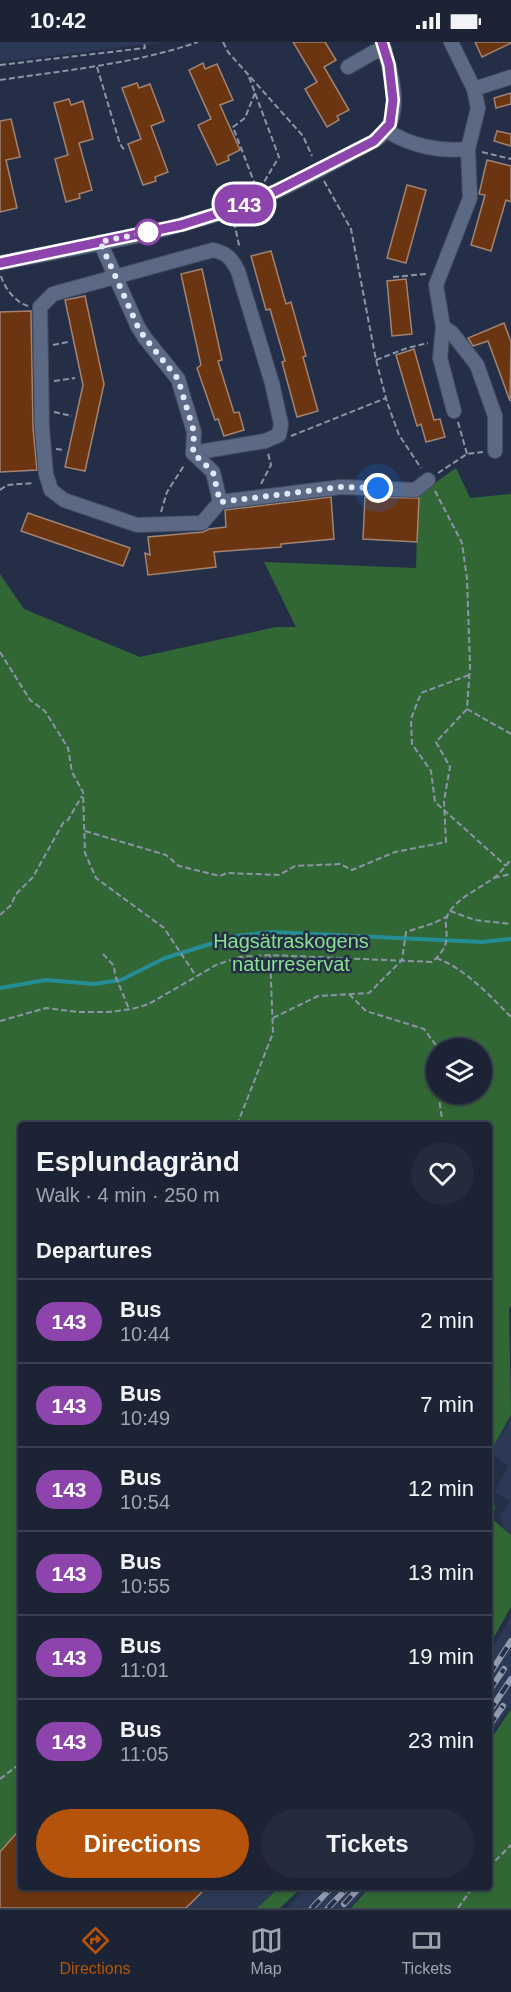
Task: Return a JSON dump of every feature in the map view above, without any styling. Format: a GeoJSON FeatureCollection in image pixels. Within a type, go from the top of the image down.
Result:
{"type":"FeatureCollection","features":[{"type":"Feature","properties":{"kind":"street"},"geometry":{"type":"LineString","coordinates":[[451,42],[474,90],[478,108],[468,149],[470,198],[436,285],[443,331],[440,358],[454,411]]}},
{"type":"Feature","properties":{"kind":"street"},"geometry":{"type":"LineString","coordinates":[[0,263],[181,225],[230,210],[261,198],[374,141],[390,124],[393,100],[389,65],[383,46],[348,67]]}},
{"type":"Feature","properties":{"kind":"street"},"geometry":{"type":"LineString","coordinates":[[474,90],[511,77]]}},
{"type":"Feature","properties":{"kind":"street"},"geometry":{"type":"LineString","coordinates":[[386,130],[398,138],[438,150],[468,149]]}},
{"type":"Feature","properties":{"kind":"street"},"geometry":{"type":"LineString","coordinates":[[100,242],[145,338],[178,379],[194,432],[193,453],[213,472],[220,502]]}},
{"type":"Feature","properties":{"kind":"street"},"geometry":{"type":"LineString","coordinates":[[193,453],[265,441],[279,435],[280,424],[272,383],[238,271],[232,259],[222,252],[213,250],[53,294],[40,307],[42,410],[48,483],[51,490],[64,500],[137,525],[202,523],[220,502],[341,487],[415,490],[428,480]]}},
{"type":"Feature","properties":{"kind":"street"},"geometry":{"type":"LineString","coordinates":[[443,331],[452,333],[477,365],[495,416],[495,451]]}},
{"type":"Feature","properties":{"kind":"path"},"geometry":{"type":"LineString","coordinates":[[144,42],[148,55]]}},
{"type":"Feature","properties":{"kind":"path"},"geometry":{"type":"LineString","coordinates":[[0,80],[97,68],[198,42]]}},
{"type":"Feature","properties":{"kind":"path"},"geometry":{"type":"LineString","coordinates":[[223,42],[228,52],[303,136],[312,156]]}},
{"type":"Feature","properties":{"kind":"path"},"geometry":{"type":"LineString","coordinates":[[0,65],[145,48]]}},
{"type":"Feature","properties":{"kind":"path"},"geometry":{"type":"LineString","coordinates":[[97,68],[120,144],[125,151]]}},
{"type":"Feature","properties":{"kind":"path"},"geometry":{"type":"LineString","coordinates":[[248,75],[279,157],[264,183],[261,198]]}},
{"type":"Feature","properties":{"kind":"path"},"geometry":{"type":"LineString","coordinates":[[255,92],[244,118],[233,127],[261,198]]}},
{"type":"Feature","properties":{"kind":"path"},"geometry":{"type":"LineString","coordinates":[[468,149],[511,159]]}},
{"type":"Feature","properties":{"kind":"path"},"geometry":{"type":"LineString","coordinates":[[84,831],[166,855],[179,866],[220,876],[227,873],[279,875],[295,866],[340,864],[352,870],[395,852],[446,842],[444,801],[450,767],[436,742],[468,709],[470,675],[467,579],[462,543],[444,506],[399,435],[376,360],[351,229],[324,181]]}},
{"type":"Feature","properties":{"kind":"path"},"geometry":{"type":"LineString","coordinates":[[230,210],[238,245],[232,259]]}},
{"type":"Feature","properties":{"kind":"path"},"geometry":{"type":"LineString","coordinates":[[1,273],[3,283],[23,305],[40,307]]}},
{"type":"Feature","properties":{"kind":"path"},"geometry":{"type":"LineString","coordinates":[[393,277],[439,273]]}},
{"type":"Feature","properties":{"kind":"path"},"geometry":{"type":"LineString","coordinates":[[376,360],[407,348],[433,342],[443,331]]}},
{"type":"Feature","properties":{"kind":"path"},"geometry":{"type":"LineString","coordinates":[[41,384],[75,378]]}},
{"type":"Feature","properties":{"kind":"path"},"geometry":{"type":"LineString","coordinates":[[279,435],[290,436],[386,398]]}},
{"type":"Feature","properties":{"kind":"path"},"geometry":{"type":"LineString","coordinates":[[42,410],[72,416]]}},
{"type":"Feature","properties":{"kind":"path"},"geometry":{"type":"LineString","coordinates":[[454,411],[467,454]]}},
{"type":"Feature","properties":{"kind":"path"},"geometry":{"type":"LineString","coordinates":[[255,498],[271,465],[265,441]]}},
{"type":"Feature","properties":{"kind":"path"},"geometry":{"type":"LineString","coordinates":[[428,480],[467,454],[495,451]]}},
{"type":"Feature","properties":{"kind":"path"},"geometry":{"type":"LineString","coordinates":[[161,524],[167,492],[193,453]]}},
{"type":"Feature","properties":{"kind":"path"},"geometry":{"type":"LineString","coordinates":[[0,490],[7,485],[48,483]]}},
{"type":"Feature","properties":{"kind":"path"},"geometry":{"type":"LineString","coordinates":[[0,652],[30,700],[45,711],[68,748],[72,772],[83,794],[85,853],[96,878],[164,928],[196,976]]}},
{"type":"Feature","properties":{"kind":"path"},"geometry":{"type":"LineString","coordinates":[[470,675],[421,693],[411,719],[412,744],[430,771],[435,802],[506,866]]}},
{"type":"Feature","properties":{"kind":"path"},"geometry":{"type":"LineString","coordinates":[[468,709],[511,734]]}},
{"type":"Feature","properties":{"kind":"path"},"geometry":{"type":"LineString","coordinates":[[0,915],[12,905],[16,894],[33,877],[63,823],[68,820],[83,794]]}},
{"type":"Feature","properties":{"kind":"path"},"geometry":{"type":"LineString","coordinates":[[0,1021],[46,1008],[78,1012],[108,1012],[149,1004],[216,965],[240,957],[270,955],[432,962],[446,944],[450,910],[494,878],[511,859]]}},
{"type":"Feature","properties":{"kind":"path"},"geometry":{"type":"LineString","coordinates":[[494,878],[511,874]]}},
{"type":"Feature","properties":{"kind":"path"},"geometry":{"type":"LineString","coordinates":[[450,910],[475,920],[511,924]]}},
{"type":"Feature","properties":{"kind":"path"},"geometry":{"type":"LineString","coordinates":[[273,1018],[318,996],[369,993],[402,960],[406,932],[448,916]]}},
{"type":"Feature","properties":{"kind":"path"},"geometry":{"type":"LineString","coordinates":[[103,954],[114,966],[115,975],[129,1009]]}},
{"type":"Feature","properties":{"kind":"path"},"geometry":{"type":"LineString","coordinates":[[238,1122],[273,1034],[270,955]]}},
{"type":"Feature","properties":{"kind":"path"},"geometry":{"type":"LineString","coordinates":[[436,958],[453,964],[511,1017]]}},
{"type":"Feature","properties":{"kind":"path"},"geometry":{"type":"LineString","coordinates":[[349,994],[366,1011],[424,1029],[431,1038]]}},
{"type":"Feature","properties":{"kind":"path"},"geometry":{"type":"LineString","coordinates":[[440,1104],[443,1122]]}},
{"type":"Feature","properties":{"kind":"path"},"geometry":{"type":"LineString","coordinates":[[0,1779],[18,1765]]}},
{"type":"Feature","properties":{"kind":"path"},"geometry":{"type":"LineString","coordinates":[[492,1864],[511,1845]]}},
{"type":"Feature","properties":{"kind":"path"},"geometry":{"type":"LineString","coordinates":[[458,1908],[471,1890]]}},
{"type":"Feature","properties":{"kind":"shaded area"},"geometry":{"type":"Polygon","coordinates":[[[0,42],[164,42],[0,62],[0,42]]]}},
{"type":"Feature","properties":{"kind":"shaded area"},"geometry":{"type":"Polygon","coordinates":[[[511,1419],[511,1535],[503,1527],[500,1516],[510,1501],[494,1492],[509,1466],[492,1454],[492,1448],[511,1419]]]}},
{"type":"Feature","properties":{"kind":"shaded area"},"geometry":{"type":"Polygon","coordinates":[[[511,1617],[511,1706],[492,1732],[492,1648],[511,1617]]]}},
{"type":"Feature","properties":{"kind":"shaded area"},"geometry":{"type":"Polygon","coordinates":[[[204,1890],[277,1890],[257,1908],[186,1908],[204,1890]]]}},
{"type":"Feature","properties":{"kind":"shaded area"},"geometry":{"type":"Polygon","coordinates":[[[304,1890],[365,1890],[349,1908],[287,1908],[304,1890]]]}},
{"type":"Feature","properties":{"kind":"green space","name":"Hagsätraskogens naturreservat"},"geometry":{"type":"Polygon","coordinates":[[[456,468],[470,498],[511,494],[511,1305],[509,1309],[511,1415],[492,1449],[492,1122],[18,1122],[18,1834],[0,1855],[0,574],[24,609],[140,657],[276,627],[296,627],[264,562],[416,568],[418,495],[456,468]]]}},
{"type":"Feature","properties":{"kind":"green space"},"geometry":{"type":"Polygon","coordinates":[[[492,1482],[495,1509],[492,1514],[492,1482]]]}},
{"type":"Feature","properties":{"kind":"green space"},"geometry":{"type":"Polygon","coordinates":[[[492,1519],[511,1535],[511,1607],[492,1641],[492,1519]]]}},
{"type":"Feature","properties":{"kind":"green space"},"geometry":{"type":"Polygon","coordinates":[[[511,1709],[511,1908],[351,1908],[367,1890],[492,1890],[492,1738],[511,1709]]]}},
{"type":"Feature","properties":{"kind":"green space"},"geometry":{"type":"Polygon","coordinates":[[[277,1890],[299,1890],[280,1908],[257,1908],[277,1890]]]}},
{"type":"Feature","properties":{"kind":"building"},"geometry":{"type":"Polygon","coordinates":[[[293,42],[325,42],[336,60],[324,67],[349,110],[337,116],[339,120],[327,127],[305,89],[317,82],[293,42]]]}},
{"type":"Feature","properties":{"kind":"building"},"geometry":{"type":"Polygon","coordinates":[[[475,42],[511,42],[511,43],[482,57],[475,42]]]}},
{"type":"Feature","properties":{"kind":"building"},"geometry":{"type":"Polygon","coordinates":[[[203,63],[205,69],[217,64],[233,100],[220,105],[240,150],[228,156],[229,160],[217,165],[198,125],[211,119],[189,70],[203,63]]]}},
{"type":"Feature","properties":{"kind":"building"},"geometry":{"type":"Polygon","coordinates":[[[137,83],[139,88],[150,84],[164,121],[151,126],[168,172],[155,177],[156,181],[143,185],[128,144],[141,139],[122,88],[137,83]]]}},
{"type":"Feature","properties":{"kind":"building"},"geometry":{"type":"Polygon","coordinates":[[[511,93],[511,104],[496,108],[494,98],[511,93]]]}},
{"type":"Feature","properties":{"kind":"building"},"geometry":{"type":"Polygon","coordinates":[[[69,99],[71,105],[83,101],[93,139],[79,143],[92,190],[79,194],[80,198],[66,202],[55,159],[68,155],[54,103],[69,99]]]}},
{"type":"Feature","properties":{"kind":"building"},"geometry":{"type":"Polygon","coordinates":[[[11,119],[20,157],[6,160],[17,208],[0,212],[0,121],[11,119]]]}},
{"type":"Feature","properties":{"kind":"building"},"geometry":{"type":"Polygon","coordinates":[[[497,131],[511,134],[511,146],[494,141],[497,131]]]}},
{"type":"Feature","properties":{"kind":"building"},"geometry":{"type":"Polygon","coordinates":[[[487,160],[511,166],[511,202],[506,200],[491,251],[471,245],[485,195],[479,194],[487,160]]]}},
{"type":"Feature","properties":{"kind":"building"},"geometry":{"type":"Polygon","coordinates":[[[407,185],[426,190],[406,263],[387,258],[407,185]]]}},
{"type":"Feature","properties":{"kind":"building"},"geometry":{"type":"Polygon","coordinates":[[[271,251],[286,304],[291,302],[318,411],[297,417],[282,362],[285,361],[270,309],[266,310],[251,256],[271,251]]]}},
{"type":"Feature","properties":{"kind":"building"},"geometry":{"type":"Polygon","coordinates":[[[202,269],[222,360],[218,361],[234,413],[239,412],[244,430],[224,436],[218,419],[215,420],[197,368],[201,365],[181,274],[202,269]]]}},
{"type":"Feature","properties":{"kind":"building"},"geometry":{"type":"Polygon","coordinates":[[[406,279],[412,334],[392,336],[387,281],[406,279]]]}},
{"type":"Feature","properties":{"kind":"building"},"geometry":{"type":"Polygon","coordinates":[[[85,296],[104,384],[85,471],[65,467],[83,385],[65,300],[85,296]]]}},
{"type":"Feature","properties":{"kind":"building"},"geometry":{"type":"Polygon","coordinates":[[[31,311],[33,428],[37,470],[0,472],[0,312],[31,311]]]}},
{"type":"Feature","properties":{"kind":"building"},"geometry":{"type":"Polygon","coordinates":[[[504,323],[511,342],[510,401],[488,341],[473,346],[468,338],[504,323]]]}},
{"type":"Feature","properties":{"kind":"building"},"geometry":{"type":"Polygon","coordinates":[[[414,349],[434,420],[440,419],[445,437],[426,442],[421,424],[417,426],[396,355],[414,349]]]}},
{"type":"Feature","properties":{"kind":"building"},"geometry":{"type":"Polygon","coordinates":[[[331,497],[334,539],[281,544],[281,547],[214,552],[216,567],[148,575],[145,553],[150,555],[148,537],[203,532],[226,527],[225,510],[331,497]]]}},
{"type":"Feature","properties":{"kind":"building"},"geometry":{"type":"Polygon","coordinates":[[[365,497],[419,498],[417,542],[363,539],[365,497]]]}},
{"type":"Feature","properties":{"kind":"building"},"geometry":{"type":"Polygon","coordinates":[[[28,513],[130,548],[123,566],[21,531],[28,513]]]}},
{"type":"Feature","properties":{"kind":"building"},"geometry":{"type":"Polygon","coordinates":[[[18,1831],[18,1890],[204,1890],[186,1908],[0,1908],[0,1852],[18,1831]]]}},
{"type":"Feature","properties":{"kind":"waterway"},"geometry":{"type":"LineString","coordinates":[[0,988],[46,980],[94,984],[121,980],[165,958],[236,936],[272,932],[482,942],[511,939]]}},
{"type":"Feature","properties":{"kind":"railway"},"geometry":{"type":"LineString","coordinates":[[492,1670],[511,1641]]}},
{"type":"Feature","properties":{"kind":"railway"},"geometry":{"type":"LineString","coordinates":[[492,1687],[504,1669]]}},
{"type":"Feature","properties":{"kind":"railway"},"geometry":{"type":"LineString","coordinates":[[492,1708],[511,1679]]}},
{"type":"Feature","properties":{"kind":"railway"},"geometry":{"type":"LineString","coordinates":[[492,1722],[503,1706]]}},
{"type":"Feature","properties":{"kind":"railway"},"geometry":{"type":"LineString","coordinates":[[312,1908],[329,1890]]}},
{"type":"Feature","properties":{"kind":"railway"},"geometry":{"type":"LineString","coordinates":[[328,1908],[345,1890]]}},
{"type":"Feature","properties":{"kind":"railway"},"geometry":{"type":"LineString","coordinates":[[344,1904],[357,1890]]}},
{"type":"Feature","properties":{"kind":"bus line","name":"143"},"geometry":{"type":"LineString","coordinates":[[0,263],[181,225],[235,208],[276,191],[374,141],[386,130],[392,115],[392,83],[382,42]]}},
{"type":"Feature","properties":{"kind":"route"},"geometry":{"type":"LineString","coordinates":[[148,232],[100,242],[138,327],[178,379],[194,432],[193,453],[213,472],[220,502],[341,487],[378,488]]}}]}
